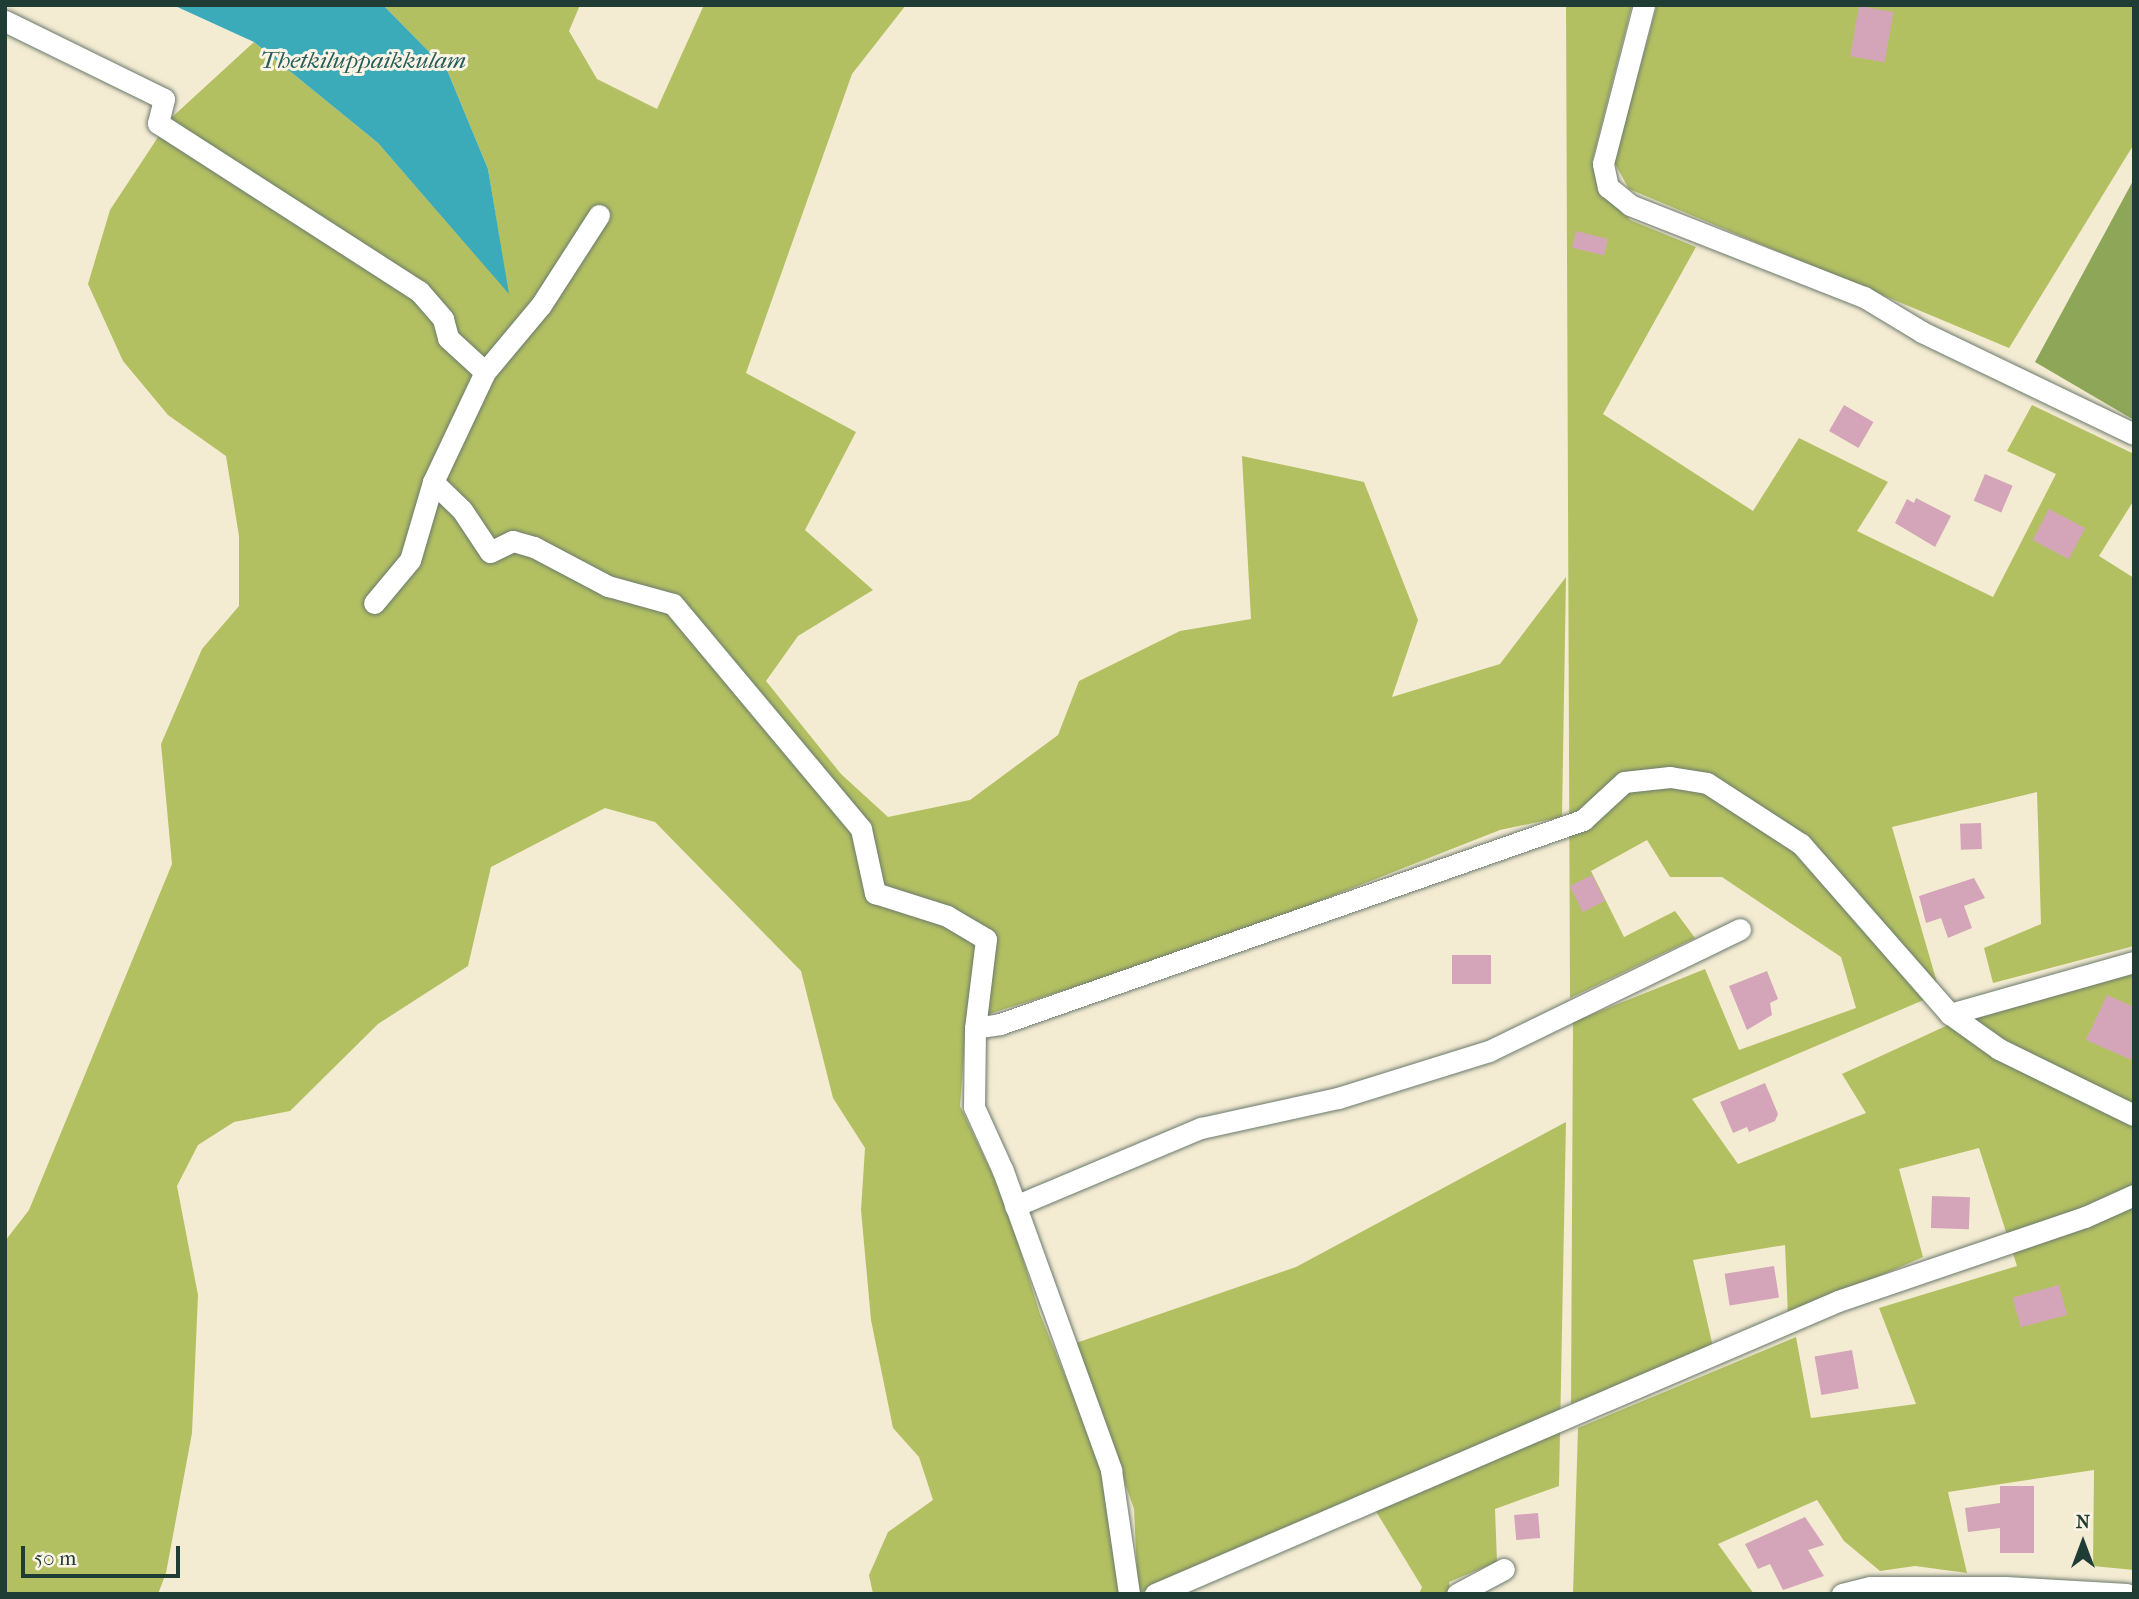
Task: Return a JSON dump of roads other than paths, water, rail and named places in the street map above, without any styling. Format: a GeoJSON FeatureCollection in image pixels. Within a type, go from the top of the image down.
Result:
{"type":"FeatureCollection","features":[{"type":"Feature","properties":{"kind":"street"},"geometry":{"type":"LineString","coordinates":[[1644,5],[1603,164],[1608,187],[1630,205],[1864,297],[1922,332],[2134,434]]}},
{"type":"Feature","properties":{"kind":"street"},"geometry":{"type":"LineString","coordinates":[[5,21],[164,99],[159,123],[419,291],[443,319],[448,338],[485,372]]}},
{"type":"Feature","properties":{"kind":"street"},"geometry":{"type":"LineString","coordinates":[[374,603],[410,560],[433,482],[485,372],[541,305],[599,215]]}},
{"type":"Feature","properties":{"kind":"street"},"geometry":{"type":"LineString","coordinates":[[433,482],[462,510],[490,552],[513,541],[534,547],[608,586],[673,604],[861,829],[875,893],[947,916],[986,939],[975,1028],[974,1107],[1015,1206],[1111,1470],[1129,1594]]}},
{"type":"Feature","properties":{"kind":"street"},"geometry":{"type":"LineString","coordinates":[[975,1028],[1000,1024],[1583,820],[1625,782],[1670,777],[1707,783],[1801,844],[1950,1013],[1999,1049],[2134,1115]]}},
{"type":"Feature","properties":{"kind":"street"},"geometry":{"type":"LineString","coordinates":[[1015,1206],[1201,1128],[1338,1098],[1489,1051],[1740,929]]}},
{"type":"Feature","properties":{"kind":"street"},"geometry":{"type":"LineString","coordinates":[[1950,1013],[2134,962]]}},
{"type":"Feature","properties":{"kind":"street"},"geometry":{"type":"LineString","coordinates":[[1155,1594],[1838,1301],[2085,1217],[2134,1195]]}},
{"type":"Feature","properties":{"kind":"street"},"geometry":{"type":"LineString","coordinates":[[1458,1594],[1504,1569]]}},
{"type":"Feature","properties":{"kind":"street"},"geometry":{"type":"LineString","coordinates":[[1842,1594],[1870,1587],[2005,1587],[2127,1594]]}},
{"type":"Feature","properties":{"kind":"water","name":"Thetkiluppaikkulam"},"geometry":{"type":"Polygon","coordinates":[[[173,5],[383,5],[447,70],[488,169],[509,294],[378,143],[254,42],[173,5]]]}}]}
